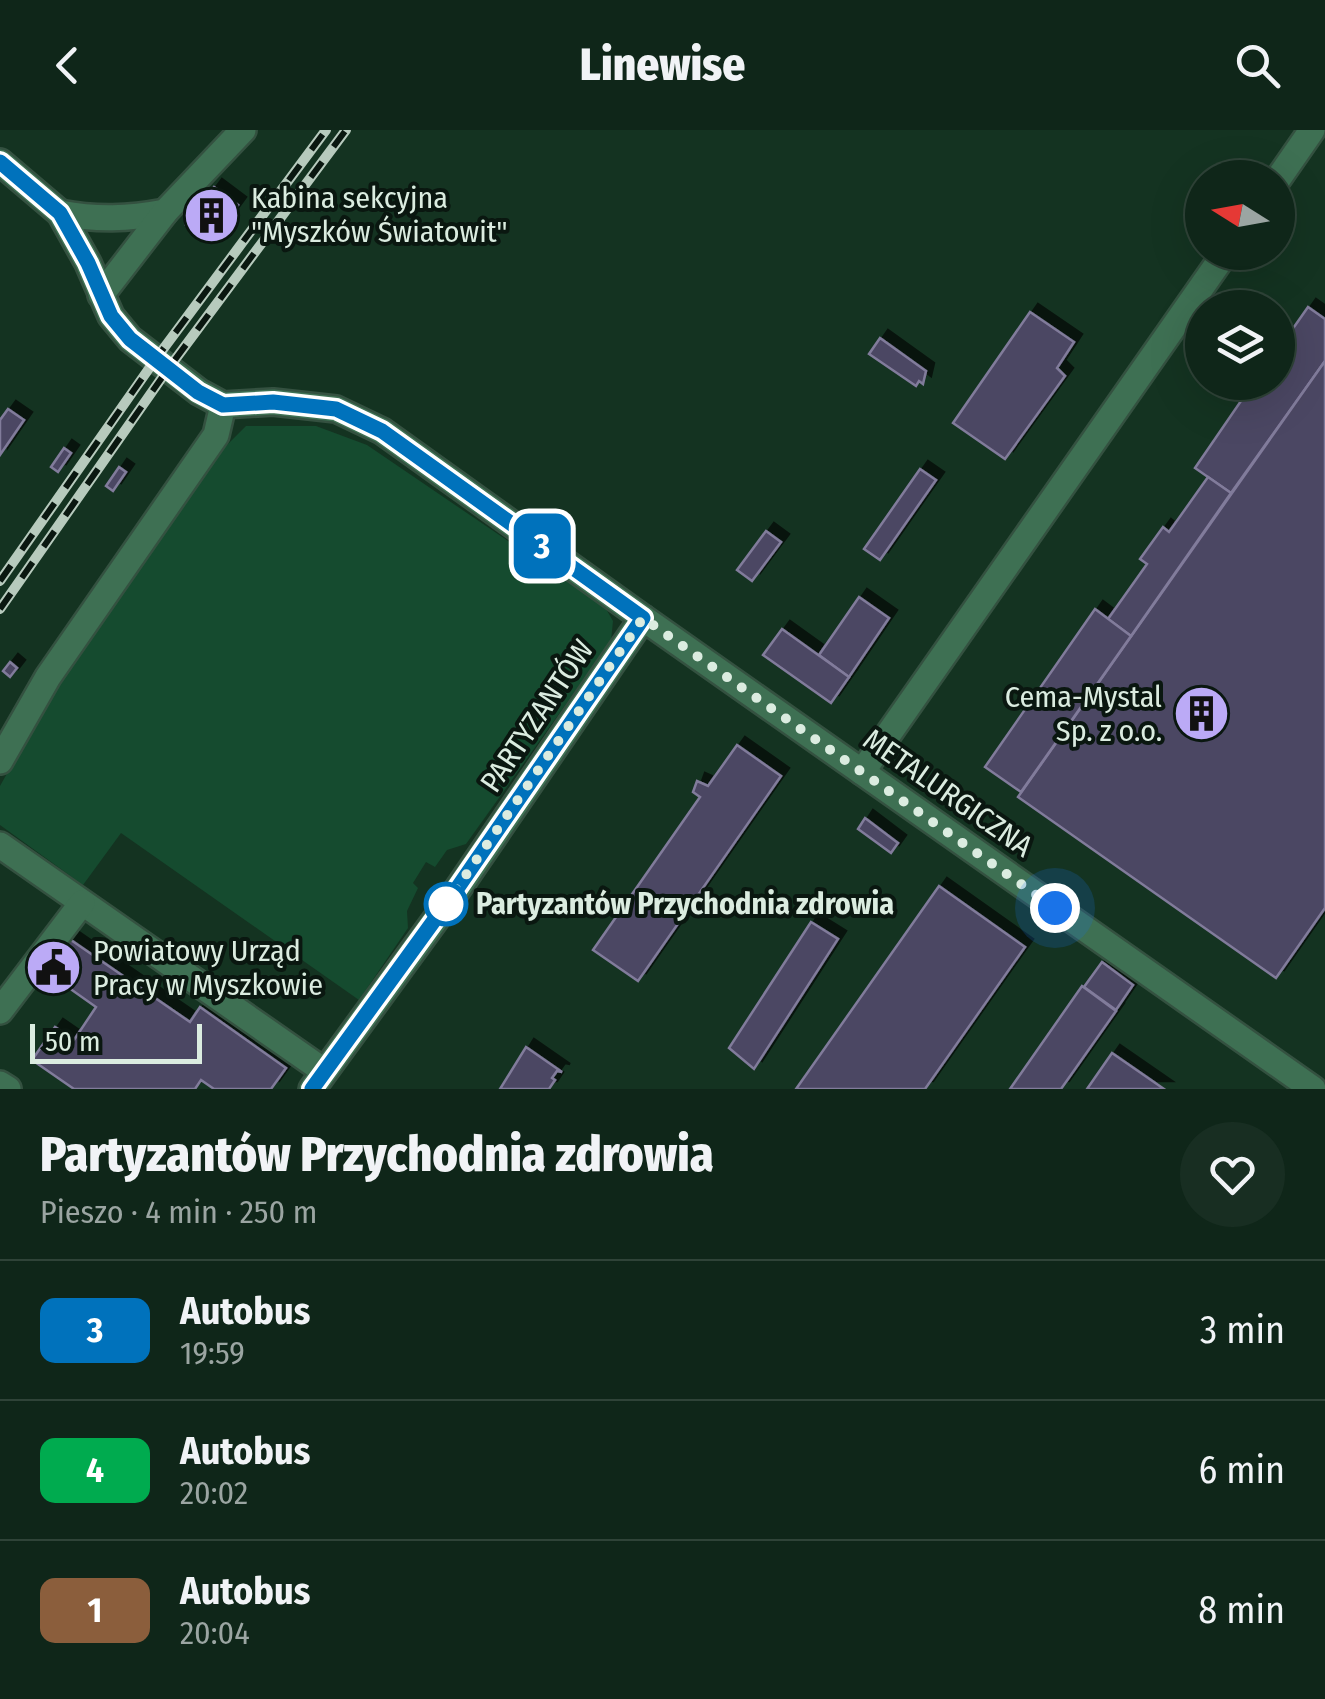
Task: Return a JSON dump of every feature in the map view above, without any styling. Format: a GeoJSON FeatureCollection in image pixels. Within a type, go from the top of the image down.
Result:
{"type":"FeatureCollection","features":[{"type":"Feature","properties":{"kind":"street"},"geometry":{"type":"LineString","coordinates":[[101,294],[165,212],[244,130]]}},
{"type":"Feature","properties":{"kind":"street"},"geometry":{"type":"LineString","coordinates":[[1291,160],[1312,130]]}},
{"type":"Feature","properties":{"kind":"street"},"geometry":{"type":"LineString","coordinates":[[0,162],[60,213],[111,316],[130,339],[198,392],[223,405],[273,402],[336,409],[382,431],[643,618]]}},
{"type":"Feature","properties":{"kind":"street"},"geometry":{"type":"LineString","coordinates":[[60,213],[94,220],[165,212]]}},
{"type":"Feature","properties":{"kind":"street"},"geometry":{"type":"LineString","coordinates":[[862,772],[1213,270]]}},
{"type":"Feature","properties":{"kind":"street"},"geometry":{"type":"LineString","coordinates":[[0,762],[48,677],[216,435],[223,405]]}},
{"type":"Feature","properties":{"kind":"street","name":"METALURGICZNA"},"geometry":{"type":"LineString","coordinates":[[643,618],[1313,1089]]}},
{"type":"Feature","properties":{"kind":"street","name":"PARTYZANTÓW"},"geometry":{"type":"LineString","coordinates":[[318,1080],[454,893],[643,618]]}},
{"type":"Feature","properties":{"kind":"street"},"geometry":{"type":"LineString","coordinates":[[0,844],[318,1080]]}},
{"type":"Feature","properties":{"kind":"street"},"geometry":{"type":"LineString","coordinates":[[0,1011],[82,902]]}},
{"type":"Feature","properties":{"kind":"street"},"geometry":{"type":"LineString","coordinates":[[0,1084],[8,1089]]}},
{"type":"Feature","properties":{"kind":"green space"},"geometry":{"type":"Polygon","coordinates":[[[246,426],[316,426],[367,445],[605,607],[613,621],[611,641],[466,844],[447,850],[435,867],[426,862],[413,883],[418,888],[407,911],[408,928],[359,1000],[121,833],[83,885],[0,825],[0,786],[58,682],[225,447],[246,426]]]}},
{"type":"Feature","properties":{"kind":"building","name":"Kabina sekcyjna \"Myszków Światowit\""},"geometry":{"type":"Polygon","coordinates":[[[214,187],[238,205],[211,242],[186,225],[214,187]]]}},
{"type":"Feature","properties":{"kind":"building"},"geometry":{"type":"Polygon","coordinates":[[[1308,307],[1325,319],[1325,361],[1231,493],[1195,468],[1242,400],[1295,400],[1295,326],[1308,307]]]}},
{"type":"Feature","properties":{"kind":"building"},"geometry":{"type":"Polygon","coordinates":[[[1030,312],[1074,342],[1057,368],[1065,376],[1005,459],[953,423],[1030,312]]]}},
{"type":"Feature","properties":{"kind":"building"},"geometry":{"type":"Polygon","coordinates":[[[880,338],[926,371],[923,384],[919,381],[916,386],[869,354],[880,338]]]}},
{"type":"Feature","properties":{"kind":"building","name":"Cema-Mystal Sp. z o.o."},"geometry":{"type":"Polygon","coordinates":[[[1325,361],[1325,908],[1276,978],[1018,797],[1325,361]]]}},
{"type":"Feature","properties":{"kind":"building"},"geometry":{"type":"Polygon","coordinates":[[[8,409],[24,420],[0,455],[0,420],[8,409]]]}},
{"type":"Feature","properties":{"kind":"building"},"geometry":{"type":"Polygon","coordinates":[[[64,448],[71,453],[58,472],[51,467],[64,448]]]}},
{"type":"Feature","properties":{"kind":"building"},"geometry":{"type":"Polygon","coordinates":[[[119,467],[126,472],[113,491],[106,486],[119,467]]]}},
{"type":"Feature","properties":{"kind":"building"},"geometry":{"type":"Polygon","coordinates":[[[920,469],[936,480],[880,560],[864,549],[920,469]]]}},
{"type":"Feature","properties":{"kind":"building"},"geometry":{"type":"Polygon","coordinates":[[[1208,477],[1231,493],[1131,636],[1108,619],[1147,564],[1140,559],[1163,527],[1169,532],[1208,477]]]}},
{"type":"Feature","properties":{"kind":"building"},"geometry":{"type":"Polygon","coordinates":[[[766,531],[781,542],[752,581],[737,570],[766,531]]]}},
{"type":"Feature","properties":{"kind":"building"},"geometry":{"type":"Polygon","coordinates":[[[859,597],[889,618],[849,677],[819,655],[859,597]]]}},
{"type":"Feature","properties":{"kind":"building"},"geometry":{"type":"Polygon","coordinates":[[[1095,609],[1131,636],[1021,792],[985,767],[1095,609]]]}},
{"type":"Feature","properties":{"kind":"building"},"geometry":{"type":"Polygon","coordinates":[[[782,629],[849,677],[831,703],[763,655],[782,629]]]}},
{"type":"Feature","properties":{"kind":"building"},"geometry":{"type":"Polygon","coordinates":[[[10,662],[17,668],[10,677],[3,671],[10,662]]]}},
{"type":"Feature","properties":{"kind":"building"},"geometry":{"type":"Polygon","coordinates":[[[737,745],[781,776],[638,981],[593,950],[700,797],[693,792],[697,781],[708,786],[737,745]]]}},
{"type":"Feature","properties":{"kind":"building"},"geometry":{"type":"Polygon","coordinates":[[[865,818],[898,843],[891,853],[858,829],[865,818]]]}},
{"type":"Feature","properties":{"kind":"building"},"geometry":{"type":"Polygon","coordinates":[[[939,886],[1025,947],[925,1089],[796,1089],[939,886]]]}},
{"type":"Feature","properties":{"kind":"building"},"geometry":{"type":"Polygon","coordinates":[[[811,922],[838,939],[754,1069],[729,1048],[811,922]]]}},
{"type":"Feature","properties":{"kind":"building"},"geometry":{"type":"Polygon","coordinates":[[[68,938],[190,1022],[200,1007],[286,1068],[271,1089],[214,1089],[201,1080],[195,1089],[74,1089],[32,1060],[55,1027],[74,1040],[96,1007],[45,971],[68,938]]]}},
{"type":"Feature","properties":{"kind":"building"},"geometry":{"type":"Polygon","coordinates":[[[1102,962],[1133,985],[1116,1010],[1084,987],[1102,962]]]}},
{"type":"Feature","properties":{"kind":"building"},"geometry":{"type":"Polygon","coordinates":[[[1082,986],[1116,1011],[1061,1089],[1010,1089],[1082,986]]]}},
{"type":"Feature","properties":{"kind":"building"},"geometry":{"type":"Polygon","coordinates":[[[526,1047],[562,1072],[557,1071],[549,1089],[500,1089],[526,1047]]]}},
{"type":"Feature","properties":{"kind":"building"},"geometry":{"type":"Polygon","coordinates":[[[1112,1053],[1164,1089],[1087,1089],[1112,1053]]]}},
{"type":"Feature","properties":{"kind":"railway"},"geometry":{"type":"LineString","coordinates":[[0,581],[155,360],[326,130]]}},
{"type":"Feature","properties":{"kind":"railway"},"geometry":{"type":"LineString","coordinates":[[0,609],[168,369],[346,130]]}},
{"type":"Feature","properties":{"kind":"bus line","name":"3"},"geometry":{"type":"LineString","coordinates":[[0,162],[60,213],[111,316],[130,339],[198,392],[223,405],[273,402],[336,409],[382,431],[643,618],[454,893],[312,1089]]}},
{"type":"Feature","properties":{"kind":"place","name":"Kabina sekcyjna \"Myszków Światowit\""},"geometry":{"type":"Point","coordinates":[212,215]}},
{"type":"Feature","properties":{"kind":"place","name":"Cema-Mystal Sp. z o.o."},"geometry":{"type":"Point","coordinates":[1201,714]}},
{"type":"Feature","properties":{"kind":"place","name":"Partyzantów Przychodnia zdrowia"},"geometry":{"type":"Point","coordinates":[446,904]}},
{"type":"Feature","properties":{"kind":"place","name":"Powiatowy Urząd Pracy w Myszkowie"},"geometry":{"type":"Point","coordinates":[54,968]}},
{"type":"Feature","properties":{"kind":"route"},"geometry":{"type":"LineString","coordinates":[[446,904],[643,618],[1055,908]]}}]}
